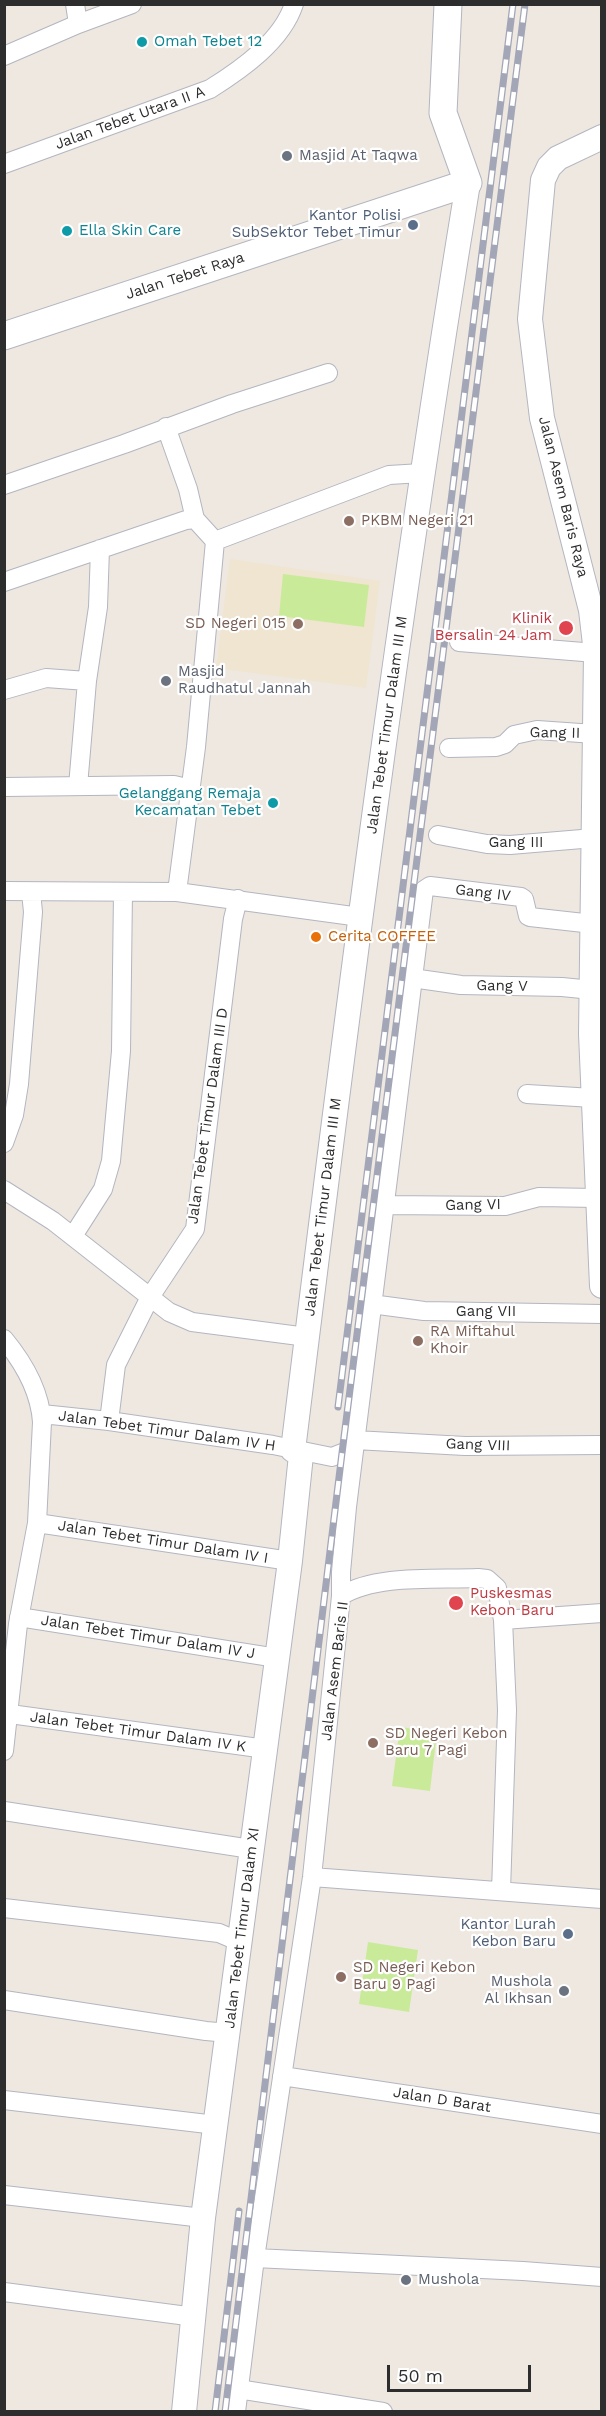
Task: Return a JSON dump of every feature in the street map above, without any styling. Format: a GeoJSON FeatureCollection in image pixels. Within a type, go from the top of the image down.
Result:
{"type":"FeatureCollection","features":[{"type":"Feature","properties":{"kind":"main road","name":"Jalan Tebet Timur Dalam III M"},"geometry":{"type":"LineString","coordinates":[[448,4],[443,113],[468,183]]}},
{"type":"Feature","properties":{"kind":"main road","name":"Jalan Tebet Raya"},"geometry":{"type":"LineString","coordinates":[[4,336],[468,183]]}},
{"type":"Feature","properties":{"kind":"street"},"geometry":{"type":"LineString","coordinates":[[75,4],[78,24]]}},
{"type":"Feature","properties":{"kind":"street"},"geometry":{"type":"LineString","coordinates":[[4,56],[132,4]]}},
{"type":"Feature","properties":{"kind":"street","name":"Jalan Tebet Utara II A"},"geometry":{"type":"LineString","coordinates":[[4,164],[210,88],[239,71],[269,42],[290,17],[294,4]]}},
{"type":"Feature","properties":{"kind":"street","name":"Jalan Asem Baris Raya"},"geometry":{"type":"LineString","coordinates":[[602,137],[558,158],[549,167],[543,180],[530,319],[542,418],[591,610],[596,653],[595,734],[598,791],[594,838],[597,925],[592,990],[596,1034],[593,1098],[602,1286]]}},
{"type":"Feature","properties":{"kind":"street","name":"Jalan Tebet Timur Dalam III M"},"geometry":{"type":"LineString","coordinates":[[293,1450],[360,917],[422,473],[468,183]]}},
{"type":"Feature","properties":{"kind":"street"},"geometry":{"type":"LineString","coordinates":[[4,485],[124,444],[166,427],[328,374]]}},
{"type":"Feature","properties":{"kind":"street"},"geometry":{"type":"LineString","coordinates":[[166,427],[188,489],[195,519],[215,541],[191,789],[177,892]]}},
{"type":"Feature","properties":{"kind":"street"},"geometry":{"type":"LineString","coordinates":[[215,541],[389,475],[422,473]]}},
{"type":"Feature","properties":{"kind":"street"},"geometry":{"type":"LineString","coordinates":[[4,582],[195,519]]}},
{"type":"Feature","properties":{"kind":"street"},"geometry":{"type":"LineString","coordinates":[[78,786],[87,681],[98,607],[100,549]]}},
{"type":"Feature","properties":{"kind":"street"},"geometry":{"type":"LineString","coordinates":[[459,642],[596,653]]}},
{"type":"Feature","properties":{"kind":"street"},"geometry":{"type":"LineString","coordinates":[[4,690],[46,678],[87,681]]}},
{"type":"Feature","properties":{"kind":"street","name":"Gang II"},"geometry":{"type":"LineString","coordinates":[[449,748],[496,747],[505,744],[514,735],[537,730],[595,734]]}},
{"type":"Feature","properties":{"kind":"street"},"geometry":{"type":"LineString","coordinates":[[4,787],[174,785],[191,789]]}},
{"type":"Feature","properties":{"kind":"street","name":"Gang III"},"geometry":{"type":"LineString","coordinates":[[438,835],[487,844],[510,845],[594,838]]}},
{"type":"Feature","properties":{"kind":"street","name":"Gang IV"},"geometry":{"type":"LineString","coordinates":[[412,978],[424,890],[430,886],[521,897],[524,899],[530,917],[597,925]]}},
{"type":"Feature","properties":{"kind":"street"},"geometry":{"type":"LineString","coordinates":[[4,891],[177,892],[360,917]]}},
{"type":"Feature","properties":{"kind":"street"},"geometry":{"type":"LineString","coordinates":[[4,1143],[14,1115],[19,1084],[33,912],[32,892]]}},
{"type":"Feature","properties":{"kind":"street"},"geometry":{"type":"LineString","coordinates":[[73,1236],[103,1189],[111,1161],[121,1051],[123,892]]}},
{"type":"Feature","properties":{"kind":"street","name":"Jalan Tebet Timur Dalam III D"},"geometry":{"type":"LineString","coordinates":[[109,1421],[116,1365],[150,1297],[195,1229],[233,919],[238,899]]}},
{"type":"Feature","properties":{"kind":"street"},"geometry":{"type":"LineString","coordinates":[[341,1596],[342,1555],[370,1304],[412,978]]}},
{"type":"Feature","properties":{"kind":"street","name":"Gang V"},"geometry":{"type":"LineString","coordinates":[[412,978],[461,985],[562,987],[592,990]]}},
{"type":"Feature","properties":{"kind":"street"},"geometry":{"type":"LineString","coordinates":[[527,1094],[593,1098]]}},
{"type":"Feature","properties":{"kind":"street"},"geometry":{"type":"LineString","coordinates":[[4,1190],[73,1236],[169,1312],[192,1322],[307,1337]]}},
{"type":"Feature","properties":{"kind":"street","name":"Gang VI"},"geometry":{"type":"LineString","coordinates":[[384,1205],[505,1206],[539,1197],[596,1198]]}},
{"type":"Feature","properties":{"kind":"street","name":"Gang VII"},"geometry":{"type":"LineString","coordinates":[[370,1304],[424,1311],[602,1314]]}},
{"type":"Feature","properties":{"kind":"street"},"geometry":{"type":"LineString","coordinates":[[4,1339],[16,1353],[28,1375],[42,1414],[37,1523],[14,1621],[10,1714],[4,1751]]}},
{"type":"Feature","properties":{"kind":"street","name":"Jalan Tebet Timur Dalam IV H"},"geometry":{"type":"LineString","coordinates":[[42,1414],[109,1421],[332,1457],[354,1447]]}},
{"type":"Feature","properties":{"kind":"street","name":"Gang VIII"},"geometry":{"type":"LineString","coordinates":[[354,1447],[602,1445]]}},
{"type":"Feature","properties":{"kind":"street","name":"Jalan Tebet Timur Dalam XI"},"geometry":{"type":"LineString","coordinates":[[184,2412],[203,2218],[290,1561],[301,1455],[293,1450]]}},
{"type":"Feature","properties":{"kind":"street","name":"Jalan Tebet Timur Dalam IV I"},"geometry":{"type":"LineString","coordinates":[[37,1523],[290,1561]]}},
{"type":"Feature","properties":{"kind":"street","name":"Jalan Asem Baris II"},"geometry":{"type":"LineString","coordinates":[[236,2412],[255,2258],[312,1877],[341,1596],[360,1586],[385,1581],[487,1579],[497,1588],[504,1620],[507,1710],[501,1891]]}},
{"type":"Feature","properties":{"kind":"street"},"geometry":{"type":"LineString","coordinates":[[504,1620],[602,1613]]}},
{"type":"Feature","properties":{"kind":"street","name":"Jalan Tebet Timur Dalam IV J"},"geometry":{"type":"LineString","coordinates":[[14,1621],[277,1658]]}},
{"type":"Feature","properties":{"kind":"street","name":"Jalan Tebet Timur Dalam IV K"},"geometry":{"type":"LineString","coordinates":[[10,1714],[266,1749]]}},
{"type":"Feature","properties":{"kind":"street"},"geometry":{"type":"LineString","coordinates":[[4,1811],[251,1849]]}},
{"type":"Feature","properties":{"kind":"street"},"geometry":{"type":"LineString","coordinates":[[312,1877],[602,1899]]}},
{"type":"Feature","properties":{"kind":"street"},"geometry":{"type":"LineString","coordinates":[[4,1908],[219,1933],[240,1942]]}},
{"type":"Feature","properties":{"kind":"street"},"geometry":{"type":"LineString","coordinates":[[4,2000],[229,2033]]}},
{"type":"Feature","properties":{"kind":"street","name":"Jalan D Barat"},"geometry":{"type":"LineString","coordinates":[[282,2076],[602,2124]]}},
{"type":"Feature","properties":{"kind":"street"},"geometry":{"type":"LineString","coordinates":[[4,2100],[216,2125]]}},
{"type":"Feature","properties":{"kind":"street"},"geometry":{"type":"LineString","coordinates":[[4,2196],[203,2218]]}},
{"type":"Feature","properties":{"kind":"street"},"geometry":{"type":"LineString","coordinates":[[255,2258],[288,2258],[602,2277]]}},
{"type":"Feature","properties":{"kind":"street"},"geometry":{"type":"LineString","coordinates":[[4,2292],[195,2317]]}},
{"type":"Feature","properties":{"kind":"street"},"geometry":{"type":"LineString","coordinates":[[238,2390],[383,2412]]}},
{"type":"Feature","properties":{"kind":"shaded area","name":"SD Negeri 015"},"geometry":{"type":"Polygon","coordinates":[[[230,559],[380,581],[366,688],[216,668],[230,559]]]}},
{"type":"Feature","properties":{"kind":"green space"},"geometry":{"type":"Polygon","coordinates":[[[283,574],[369,585],[364,627],[279,616],[283,574]]]}},
{"type":"Feature","properties":{"kind":"green space"},"geometry":{"type":"Polygon","coordinates":[[[400,1727],[437,1732],[430,1791],[392,1786],[400,1727]]]}},
{"type":"Feature","properties":{"kind":"green space"},"geometry":{"type":"Polygon","coordinates":[[[368,1942],[418,1950],[409,2012],[359,2004],[368,1942]]]}},
{"type":"Feature","properties":{"kind":"railway"},"geometry":{"type":"LineString","coordinates":[[338,1407],[513,4]]}},
{"type":"Feature","properties":{"kind":"railway"},"geometry":{"type":"LineString","coordinates":[[225,2412],[342,1453],[525,4]]}},
{"type":"Feature","properties":{"kind":"railway"},"geometry":{"type":"LineString","coordinates":[[215,2412],[239,2211]]}},
{"type":"Feature","properties":{"kind":"place","name":"Omah Tebet 12"},"geometry":{"type":"Point","coordinates":[142,42]}},
{"type":"Feature","properties":{"kind":"place","name":"Masjid At Taqwa"},"geometry":{"type":"Point","coordinates":[287,156]}},
{"type":"Feature","properties":{"kind":"place","name":"Kantor Polisi SubSektor Tebet Timur"},"geometry":{"type":"Point","coordinates":[413,225]}},
{"type":"Feature","properties":{"kind":"place","name":"Ella Skin Care"},"geometry":{"type":"Point","coordinates":[67,231]}},
{"type":"Feature","properties":{"kind":"place","name":"PKBM Negeri 21"},"geometry":{"type":"Point","coordinates":[349,521]}},
{"type":"Feature","properties":{"kind":"place","name":"SD Negeri 015"},"geometry":{"type":"Point","coordinates":[298,624]}},
{"type":"Feature","properties":{"kind":"place","name":"Klinik Bersalin 24 Jam"},"geometry":{"type":"Point","coordinates":[566,628]}},
{"type":"Feature","properties":{"kind":"place","name":"Masjid Raudhatul Jannah"},"geometry":{"type":"Point","coordinates":[166,681]}},
{"type":"Feature","properties":{"kind":"place","name":"Gelanggang Remaja Kecamatan Tebet"},"geometry":{"type":"Point","coordinates":[273,803]}},
{"type":"Feature","properties":{"kind":"place","name":"Cerita COFFEE"},"geometry":{"type":"Point","coordinates":[316,937]}},
{"type":"Feature","properties":{"kind":"place","name":"RA Miftahul Khoir"},"geometry":{"type":"Point","coordinates":[418,1341]}},
{"type":"Feature","properties":{"kind":"place","name":"Puskesmas Kebon Baru"},"geometry":{"type":"Point","coordinates":[456,1603]}},
{"type":"Feature","properties":{"kind":"place","name":"SD Negeri Kebon Baru 7 Pagi"},"geometry":{"type":"Point","coordinates":[373,1743]}},
{"type":"Feature","properties":{"kind":"place","name":"Kantor Lurah Kebon Baru"},"geometry":{"type":"Point","coordinates":[568,1934]}},
{"type":"Feature","properties":{"kind":"place","name":"SD Negeri Kebon Baru 9 Pagi"},"geometry":{"type":"Point","coordinates":[341,1977]}},
{"type":"Feature","properties":{"kind":"place","name":"Mushola Al Ikhsan"},"geometry":{"type":"Point","coordinates":[564,1991]}},
{"type":"Feature","properties":{"kind":"place","name":"Mushola"},"geometry":{"type":"Point","coordinates":[406,2280]}}]}
